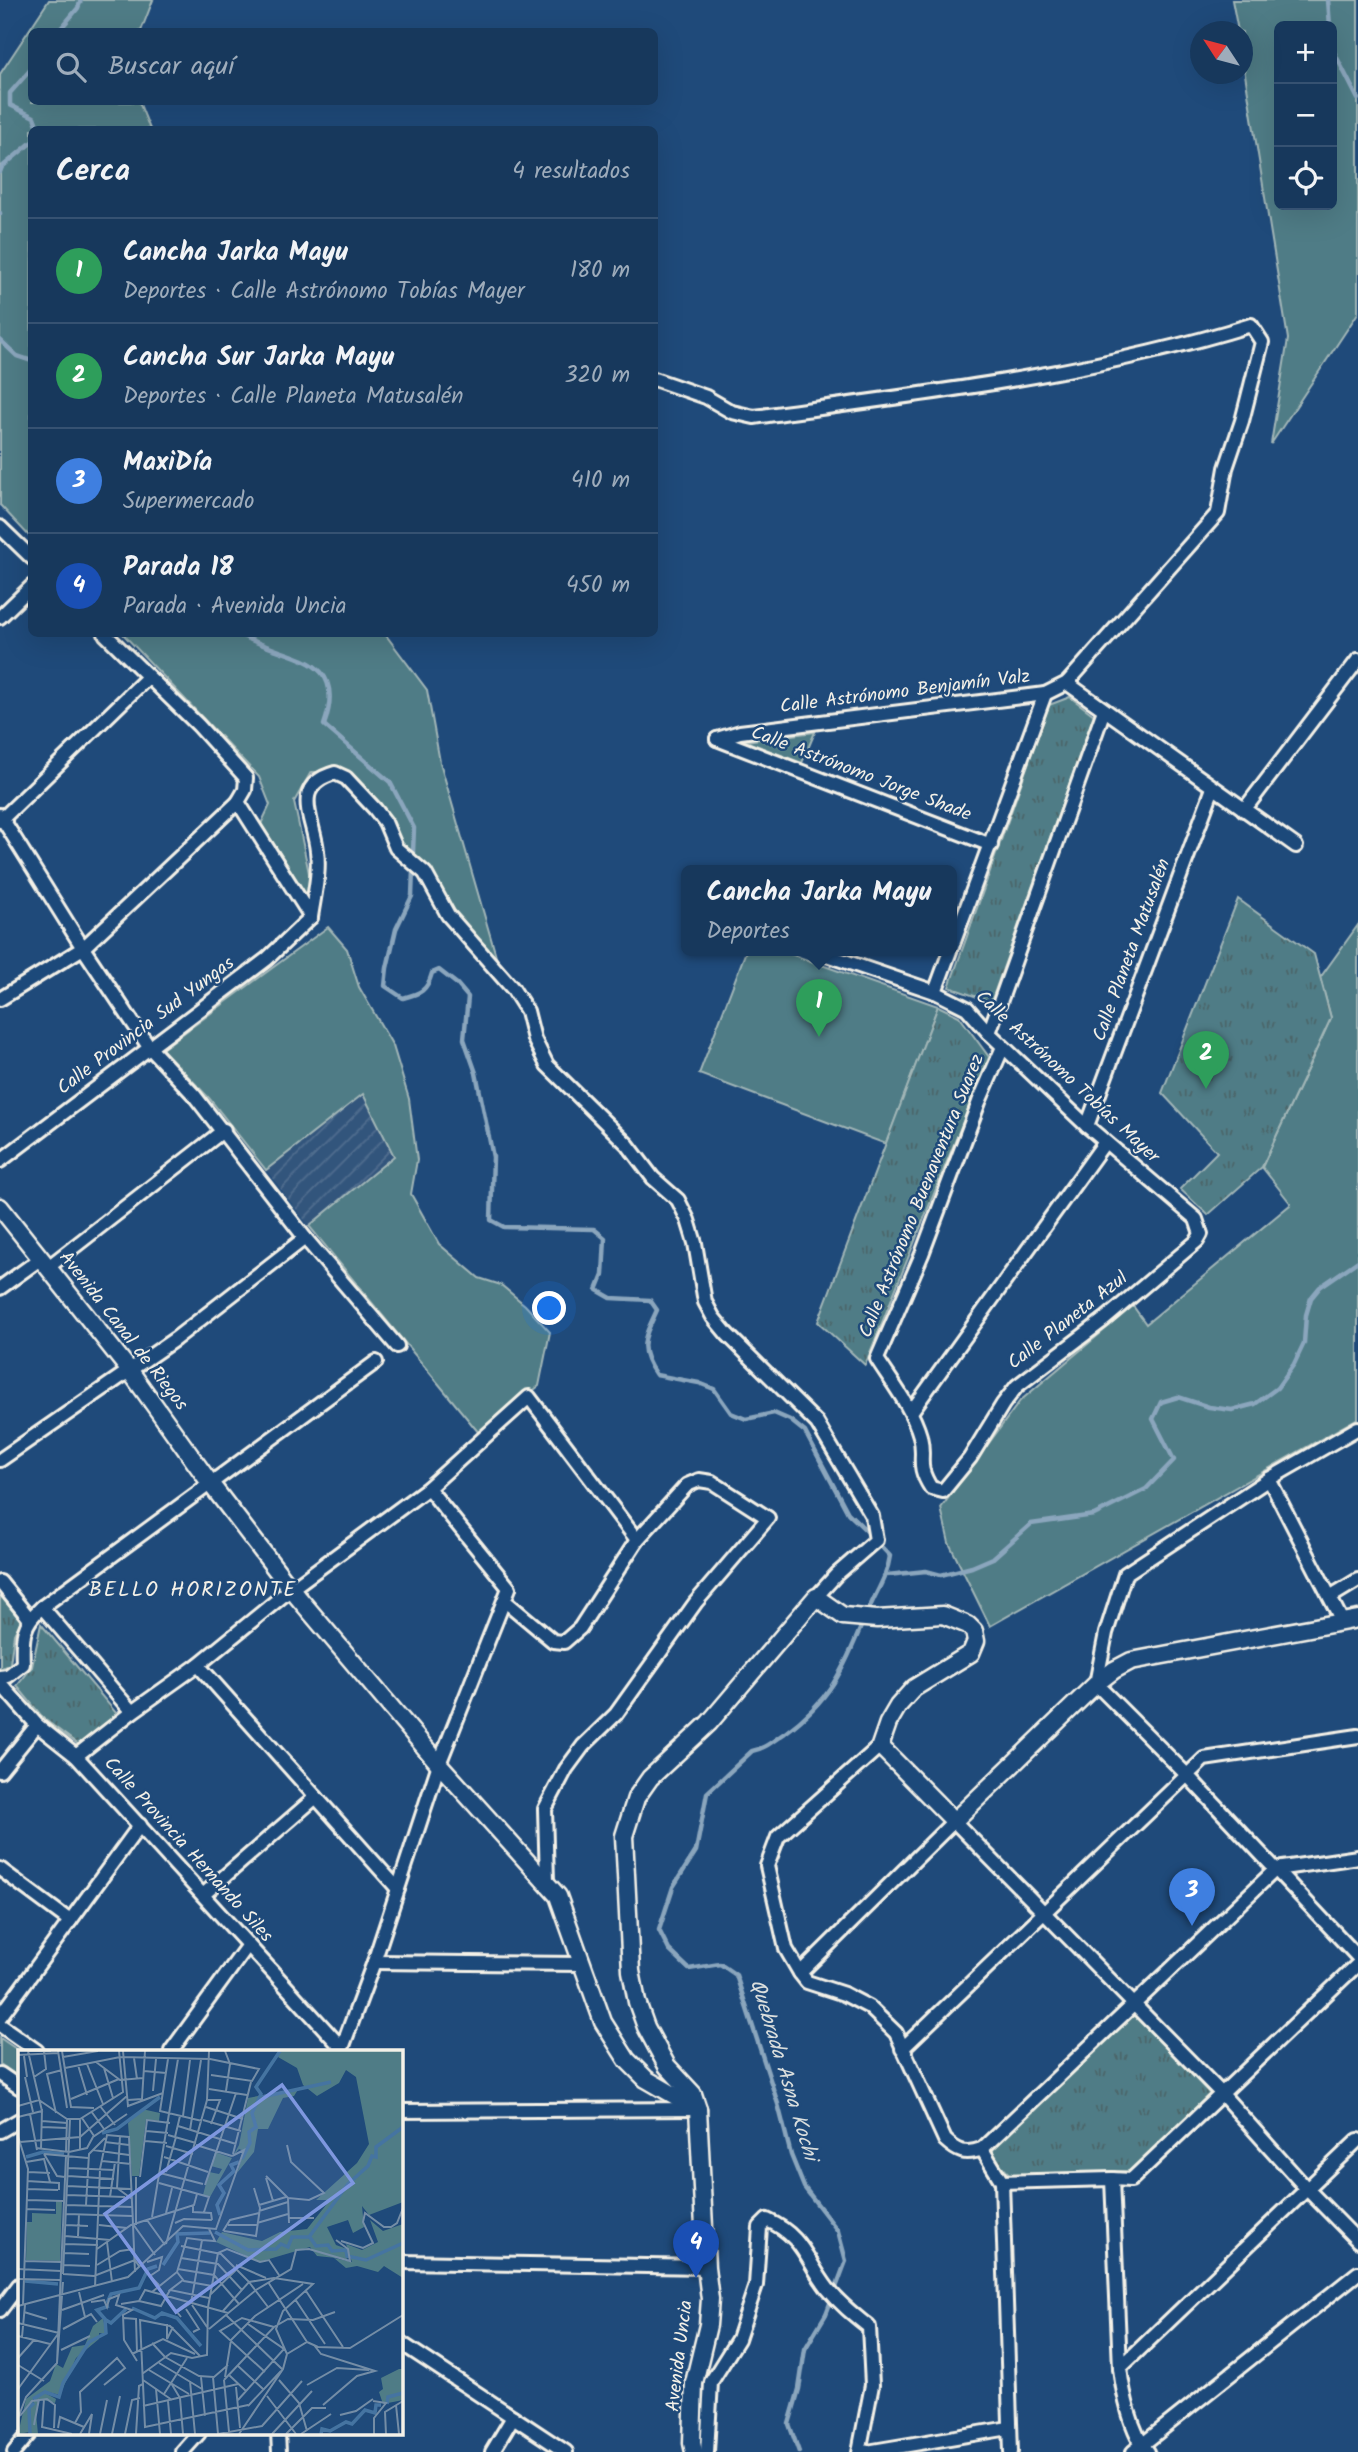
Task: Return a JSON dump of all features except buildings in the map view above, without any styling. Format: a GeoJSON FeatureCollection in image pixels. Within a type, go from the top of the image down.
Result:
{"type":"FeatureCollection","features":[{"type":"Feature","properties":{"kind":"street"},"geometry":{"type":"LineString","coordinates":[[658,380],[706,397],[732,412],[754,416],[1069,370],[1188,345],[1251,326],[1262,342],[1242,421],[1226,468],[1218,513],[1067,683],[1296,846]]}},
{"type":"Feature","properties":{"kind":"street"},"geometry":{"type":"LineString","coordinates":[[0,527],[28,554]]}},
{"type":"Feature","properties":{"kind":"street"},"geometry":{"type":"LineString","coordinates":[[0,617],[28,590]]}},
{"type":"Feature","properties":{"kind":"street"},"geometry":{"type":"LineString","coordinates":[[0,999],[83,948],[238,802],[245,790],[246,778],[198,725],[108,637]]}},
{"type":"Feature","properties":{"kind":"street"},"geometry":{"type":"LineString","coordinates":[[1244,810],[1358,660]]}},
{"type":"Feature","properties":{"kind":"street"},"geometry":{"type":"LineString","coordinates":[[147,678],[1,819],[149,1047],[224,1130],[304,1238],[397,1346]]}},
{"type":"Feature","properties":{"kind":"street","name":"Calle Astrónomo Benjamín Valz"},"geometry":{"type":"LineString","coordinates":[[717,739],[740,732],[1045,694],[1067,683]]}},
{"type":"Feature","properties":{"kind":"street"},"geometry":{"type":"LineString","coordinates":[[957,933],[1045,694]]}},
{"type":"Feature","properties":{"kind":"street","name":"Calle Astrónomo Buenaventura Suarez"},"geometry":{"type":"LineString","coordinates":[[989,1033],[1104,710]]}},
{"type":"Feature","properties":{"kind":"street","name":"Calle Astrónomo Jorge Shade"},"geometry":{"type":"LineString","coordinates":[[717,739],[991,845]]}},
{"type":"Feature","properties":{"kind":"street"},"geometry":{"type":"LineString","coordinates":[[311,917],[318,870],[317,850],[307,811],[308,796],[314,783],[323,776],[335,773],[346,778],[375,809],[385,822],[396,848],[425,873],[448,915],[513,989],[527,1011],[534,1039],[547,1065],[628,1145],[653,1178],[678,1199],[695,1243],[705,1302],[713,1317],[817,1423],[872,1516],[876,1540],[816,1597],[843,1616],[877,1619],[943,1615],[968,1625],[974,1631],[976,1641],[971,1653],[914,1688],[898,1706],[880,1746],[778,1837],[767,1866],[786,1949],[800,1973],[807,1982],[844,1994],[869,2007],[895,2033],[945,2140],[957,2151],[969,2153],[982,2149],[1276,1869],[1358,1857]]}},
{"type":"Feature","properties":{"kind":"street","name":"Calle Planeta Matusalén"},"geometry":{"type":"LineString","coordinates":[[1087,1126],[1213,788]]}},
{"type":"Feature","properties":{"kind":"street"},"geometry":{"type":"LineString","coordinates":[[238,802],[311,917]]}},
{"type":"Feature","properties":{"kind":"street","name":"Calle Provincia Sud Yungas"},"geometry":{"type":"LineString","coordinates":[[0,1161],[267,959],[311,917]]}},
{"type":"Feature","properties":{"kind":"street","name":"Calle Astrónomo Tobías Mayer"},"geometry":{"type":"LineString","coordinates":[[830,956],[935,992],[967,1008],[1003,1047],[1087,1126],[1196,1219],[1200,1226]]}},
{"type":"Feature","properties":{"kind":"street"},"geometry":{"type":"LineString","coordinates":[[935,992],[948,956]]}},
{"type":"Feature","properties":{"kind":"street","name":"Calle Astrónomo Buenaventura Suarez"},"geometry":{"type":"LineString","coordinates":[[911,1412],[877,1359],[922,1254],[979,1102],[1003,1047]]}},
{"type":"Feature","properties":{"kind":"street"},"geometry":{"type":"LineString","coordinates":[[0,1288],[44,1264],[224,1130]]}},
{"type":"Feature","properties":{"kind":"street"},"geometry":{"type":"LineString","coordinates":[[911,1412],[1105,1142]]}},
{"type":"Feature","properties":{"kind":"street","name":"Avenida Canal de Riegos"},"geometry":{"type":"LineString","coordinates":[[0,1207],[130,1371],[210,1483],[291,1589],[439,1764],[547,1881],[562,1905],[603,2022],[627,2060],[646,2079],[698,2109]]}},
{"type":"Feature","properties":{"kind":"street","name":"Calle Planeta Azul"},"geometry":{"type":"LineString","coordinates":[[911,1412],[920,1438],[922,1475],[931,1488],[943,1491],[970,1458],[1017,1386],[1105,1320],[1197,1241],[1201,1234],[1200,1226]]}},
{"type":"Feature","properties":{"kind":"street"},"geometry":{"type":"LineString","coordinates":[[0,1460],[175,1339],[304,1238]]}},
{"type":"Feature","properties":{"kind":"street"},"geometry":{"type":"LineString","coordinates":[[0,1677],[8,1676],[23,1664],[22,1638],[29,1618],[41,1607],[376,1362]]}},
{"type":"Feature","properties":{"kind":"street"},"geometry":{"type":"LineString","coordinates":[[76,1756],[198,1665],[291,1589],[428,1488],[529,1397],[637,1540]]}},
{"type":"Feature","properties":{"kind":"street"},"geometry":{"type":"LineString","coordinates":[[1096,1684],[1106,1633],[1125,1574],[1269,1479],[1358,1428]]}},
{"type":"Feature","properties":{"kind":"street"},"geometry":{"type":"LineString","coordinates":[[1269,1479],[1330,1597],[1350,1620]]}},
{"type":"Feature","properties":{"kind":"street"},"geometry":{"type":"LineString","coordinates":[[505,1601],[552,1641],[564,1642],[580,1629],[637,1540],[687,1485],[699,1480],[712,1482],[768,1518],[696,1602],[616,1714],[583,1746],[566,1769],[545,1809],[547,1881]]}},
{"type":"Feature","properties":{"kind":"street"},"geometry":{"type":"LineString","coordinates":[[342,2049],[374,1962],[439,1764],[509,1588],[428,1488]]}},
{"type":"Feature","properties":{"kind":"street"},"geometry":{"type":"LineString","coordinates":[[1330,1597],[1358,1580]]}},
{"type":"Feature","properties":{"kind":"street"},"geometry":{"type":"LineString","coordinates":[[0,1582],[29,1618]]}},
{"type":"Feature","properties":{"kind":"street","name":"Avenida Uncia"},"geometry":{"type":"LineString","coordinates":[[694,2452],[694,2383],[708,2325],[710,2300],[698,2109],[693,2094],[667,2066],[646,2027],[637,2003],[631,1971],[624,1836],[636,1798],[650,1778],[709,1723],[816,1597]]}},
{"type":"Feature","properties":{"kind":"street"},"geometry":{"type":"LineString","coordinates":[[41,1607],[132,1712]]}},
{"type":"Feature","properties":{"kind":"street"},"geometry":{"type":"LineString","coordinates":[[800,1973],[954,1821],[1096,1684],[1114,1670],[1131,1661],[1350,1620]]}},
{"type":"Feature","properties":{"kind":"street"},"geometry":{"type":"LineString","coordinates":[[198,1665],[398,1889]]}},
{"type":"Feature","properties":{"kind":"street","name":"Calle Provincia Hernando Siles"},"geometry":{"type":"LineString","coordinates":[[0,1683],[37,1725],[76,1756],[342,2049]]}},
{"type":"Feature","properties":{"kind":"street"},"geometry":{"type":"LineString","coordinates":[[1096,1684],[1187,1775],[1358,1957]]}},
{"type":"Feature","properties":{"kind":"street"},"geometry":{"type":"LineString","coordinates":[[0,1771],[37,1725]]}},
{"type":"Feature","properties":{"kind":"street"},"geometry":{"type":"LineString","coordinates":[[902,2049],[1204,1759],[1358,1737]]}},
{"type":"Feature","properties":{"kind":"street"},"geometry":{"type":"LineString","coordinates":[[880,1746],[1135,2003],[1358,2241]]}},
{"type":"Feature","properties":{"kind":"street"},"geometry":{"type":"LineString","coordinates":[[203,1895],[316,1797]]}},
{"type":"Feature","properties":{"kind":"street"},"geometry":{"type":"LineString","coordinates":[[0,2017],[139,1825]]}},
{"type":"Feature","properties":{"kind":"street"},"geometry":{"type":"LineString","coordinates":[[0,1869],[70,1921]]}},
{"type":"Feature","properties":{"kind":"street"},"geometry":{"type":"LineString","coordinates":[[172,2050],[248,1945]]}},
{"type":"Feature","properties":{"kind":"street"},"geometry":{"type":"LineString","coordinates":[[374,1962],[582,1964]]}},
{"type":"Feature","properties":{"kind":"street"},"geometry":{"type":"LineString","coordinates":[[1002,2182],[1131,2180],[1358,1964]]}},
{"type":"Feature","properties":{"kind":"street"},"geometry":{"type":"LineString","coordinates":[[0,2025],[36,2050]]}},
{"type":"Feature","properties":{"kind":"street"},"geometry":{"type":"LineString","coordinates":[[0,2074],[18,2086]]}},
{"type":"Feature","properties":{"kind":"street"},"geometry":{"type":"LineString","coordinates":[[402,2111],[698,2109]]}},
{"type":"Feature","properties":{"kind":"street"},"geometry":{"type":"LineString","coordinates":[[0,2132],[18,2121]]}},
{"type":"Feature","properties":{"kind":"street"},"geometry":{"type":"LineString","coordinates":[[1120,2368],[1358,2140]]}},
{"type":"Feature","properties":{"kind":"street"},"geometry":{"type":"LineString","coordinates":[[982,2149],[1002,2182],[1011,2452]]}},
{"type":"Feature","properties":{"kind":"street"},"geometry":{"type":"LineString","coordinates":[[1112,2179],[1120,2368],[1140,2450],[1358,2273]]}},
{"type":"Feature","properties":{"kind":"street"},"geometry":{"type":"LineString","coordinates":[[707,2452],[710,2382],[738,2339],[756,2285],[760,2227],[767,2221],[785,2228],[800,2244],[827,2287],[845,2309],[869,2327],[872,2385],[859,2452]]}},
{"type":"Feature","properties":{"kind":"street"},"geometry":{"type":"LineString","coordinates":[[402,2262],[706,2267]]}},
{"type":"Feature","properties":{"kind":"street"},"geometry":{"type":"LineString","coordinates":[[0,2310],[18,2286]]}},
{"type":"Feature","properties":{"kind":"street"},"geometry":{"type":"LineString","coordinates":[[402,2344],[566,2452]]}},
{"type":"Feature","properties":{"kind":"street"},"geometry":{"type":"LineString","coordinates":[[492,2452],[513,2417]]}},
{"type":"Feature","properties":{"kind":"street"},"geometry":{"type":"LineString","coordinates":[[867,2452],[1009,2428]]}},
{"type":"Feature","properties":{"kind":"street"},"geometry":{"type":"LineString","coordinates":[[14,2452],[29,2434]]}},
{"type":"Feature","properties":{"kind":"street"},"geometry":{"type":"LineString","coordinates":[[182,2452],[198,2434]]}},
{"type":"Feature","properties":{"kind":"shaded area"},"geometry":{"type":"Polygon","coordinates":[[[362,1094],[394,1156],[309,1226],[266,1170],[362,1094]]]}},
{"type":"Feature","properties":{"kind":"green space"},"geometry":{"type":"Polygon","coordinates":[[[49,0],[153,0],[142,28],[30,28],[49,0]]]}},
{"type":"Feature","properties":{"kind":"green space"},"geometry":{"type":"Polygon","coordinates":[[[1232,0],[1358,0],[1358,313],[1271,444],[1288,339],[1247,84],[1253,84],[1253,21],[1236,21],[1232,0]]]}},
{"type":"Feature","properties":{"kind":"green space"},"geometry":{"type":"Polygon","coordinates":[[[28,32],[28,105],[140,105],[149,126],[28,126],[28,535],[0,505],[0,74],[28,32]]]}},
{"type":"Feature","properties":{"kind":"green space"},"geometry":{"type":"Polygon","coordinates":[[[126,637],[387,637],[427,690],[440,762],[503,980],[350,772],[311,772],[294,802],[317,911],[261,824],[270,805],[259,777],[126,637]]]}},
{"type":"Feature","properties":{"kind":"green space"},"geometry":{"type":"Polygon","coordinates":[[[1070,697],[1094,715],[991,1002],[949,987],[1049,705],[1070,697]]]}},
{"type":"Feature","properties":{"kind":"green space"},"geometry":{"type":"Polygon","coordinates":[[[815,732],[802,763],[745,741],[815,732]]]}},
{"type":"Feature","properties":{"kind":"green space"},"geometry":{"type":"Polygon","coordinates":[[[1238,899],[1314,954],[1331,1018],[1262,1167],[1208,1215],[1180,1189],[1217,1152],[1162,1093],[1238,899]]]}},
{"type":"Feature","properties":{"kind":"green space"},"geometry":{"type":"Polygon","coordinates":[[[1358,925],[1358,1418],[990,1626],[949,1543],[941,1508],[1020,1401],[1133,1306],[1146,1324],[1291,1204],[1262,1167],[1331,1018],[1320,978],[1358,925]]]}},
{"type":"Feature","properties":{"kind":"green space"},"geometry":{"type":"Polygon","coordinates":[[[328,927],[347,949],[359,987],[393,1046],[409,1099],[417,1160],[411,1194],[439,1244],[479,1278],[501,1285],[525,1305],[550,1332],[539,1386],[479,1433],[309,1226],[394,1156],[363,1094],[266,1170],[209,1098],[162,1049],[328,927]]]}},
{"type":"Feature","properties":{"kind":"green space"},"geometry":{"type":"Polygon","coordinates":[[[744,956],[796,956],[938,1006],[886,1144],[699,1074],[744,956]]]}},
{"type":"Feature","properties":{"kind":"green space"},"geometry":{"type":"Polygon","coordinates":[[[938,1006],[959,1016],[989,1057],[865,1365],[818,1322],[938,1006]]]}},
{"type":"Feature","properties":{"kind":"green space"},"geometry":{"type":"Polygon","coordinates":[[[0,1595],[21,1621],[14,1634],[10,1664],[0,1669],[0,1595]]]}},
{"type":"Feature","properties":{"kind":"green space"},"geometry":{"type":"Polygon","coordinates":[[[41,1624],[117,1714],[79,1745],[44,1719],[17,1686],[32,1667],[41,1624]]]}},
{"type":"Feature","properties":{"kind":"green space"},"geometry":{"type":"Polygon","coordinates":[[[1131,2011],[1210,2094],[1130,2171],[1011,2176],[987,2150],[1131,2011]]]}},
{"type":"Feature","properties":{"kind":"green space"},"geometry":{"type":"Polygon","coordinates":[[[0,2038],[18,2050],[18,2076],[0,2064],[0,2038]]]}},
{"type":"Feature","properties":{"kind":"waterway"},"geometry":{"type":"LineString","coordinates":[[61,28],[78,8],[81,0]]}},
{"type":"Feature","properties":{"kind":"waterway"},"geometry":{"type":"LineString","coordinates":[[1328,0],[1330,21]]}},
{"type":"Feature","properties":{"kind":"waterway"},"geometry":{"type":"LineString","coordinates":[[1337,58],[1358,99]]}},
{"type":"Feature","properties":{"kind":"waterway"},"geometry":{"type":"LineString","coordinates":[[28,73],[10,93],[10,105],[34,117],[37,126]]}},
{"type":"Feature","properties":{"kind":"waterway"},"geometry":{"type":"LineString","coordinates":[[0,172],[2,167],[28,145]]}},
{"type":"Feature","properties":{"kind":"waterway","name":"Quebrada Asna Kochi"},"geometry":{"type":"LineString","coordinates":[[0,340],[17,356],[28,360]]}},
{"type":"Feature","properties":{"kind":"waterway","name":"Quebrada Asna Kochi"},"geometry":{"type":"LineString","coordinates":[[246,637],[308,662],[320,671],[328,684],[330,701],[324,725],[390,782],[414,828],[413,852]]}},
{"type":"Feature","properties":{"kind":"waterway","name":"Quebrada Asna Kochi"},"geometry":{"type":"LineString","coordinates":[[413,870],[412,896],[396,929],[385,986],[403,998],[419,993],[428,984],[432,973],[439,970],[468,997],[464,1039],[476,1073],[493,1157],[491,1220],[504,1227],[594,1229],[605,1238],[603,1275],[597,1290],[611,1298],[650,1300],[657,1310],[644,1343],[646,1357],[656,1375],[699,1383],[714,1389],[731,1413],[746,1419],[774,1413],[790,1420],[805,1432],[848,1513],[871,1535]]}},
{"type":"Feature","properties":{"kind":"waterway"},"geometry":{"type":"LineString","coordinates":[[887,1575],[926,1571],[941,1575],[972,1567],[993,1558],[1031,1524],[1094,1515],[1146,1489],[1174,1460],[1153,1419],[1161,1402],[1178,1397],[1209,1407],[1232,1410],[1255,1404],[1277,1388],[1294,1364],[1304,1343],[1306,1315],[1311,1298],[1320,1287],[1358,1261]]}},
{"type":"Feature","properties":{"kind":"waterway","name":"Quebrada Asna Kochi"},"geometry":{"type":"LineString","coordinates":[[867,1614],[884,1578],[890,1556],[877,1542]]}},
{"type":"Feature","properties":{"kind":"waterway","name":"Quebrada Asna Kochi"},"geometry":{"type":"LineString","coordinates":[[799,2452],[789,2424],[799,2389],[805,2349],[826,2314],[846,2261],[838,2231],[804,2187],[791,2155],[778,2104],[736,1975],[720,1964],[689,1969],[669,1950],[659,1930],[673,1887],[696,1851],[707,1793],[752,1751],[773,1741],[800,1721],[824,1697],[841,1670],[863,1622]]}},
{"type":"Feature","properties":{"kind":"place","name":"Cancha Jarka Mayu"},"geometry":{"type":"Point","coordinates":[819,1037]}},
{"type":"Feature","properties":{"kind":"place","name":"Cancha Sur Jarka Mayu"},"geometry":{"type":"Point","coordinates":[1206,1089]}},
{"type":"Feature","properties":{"kind":"place","name":"MaxiDía"},"geometry":{"type":"Point","coordinates":[1192,1926]}},
{"type":"Feature","properties":{"kind":"place","name":"Parada 18"},"geometry":{"type":"Point","coordinates":[696,2278]}},
{"type":"Feature","properties":{"kind":"district","name":"BELLO HORIZONTE"},"geometry":{"type":"Point","coordinates":[193,1590]}}]}
